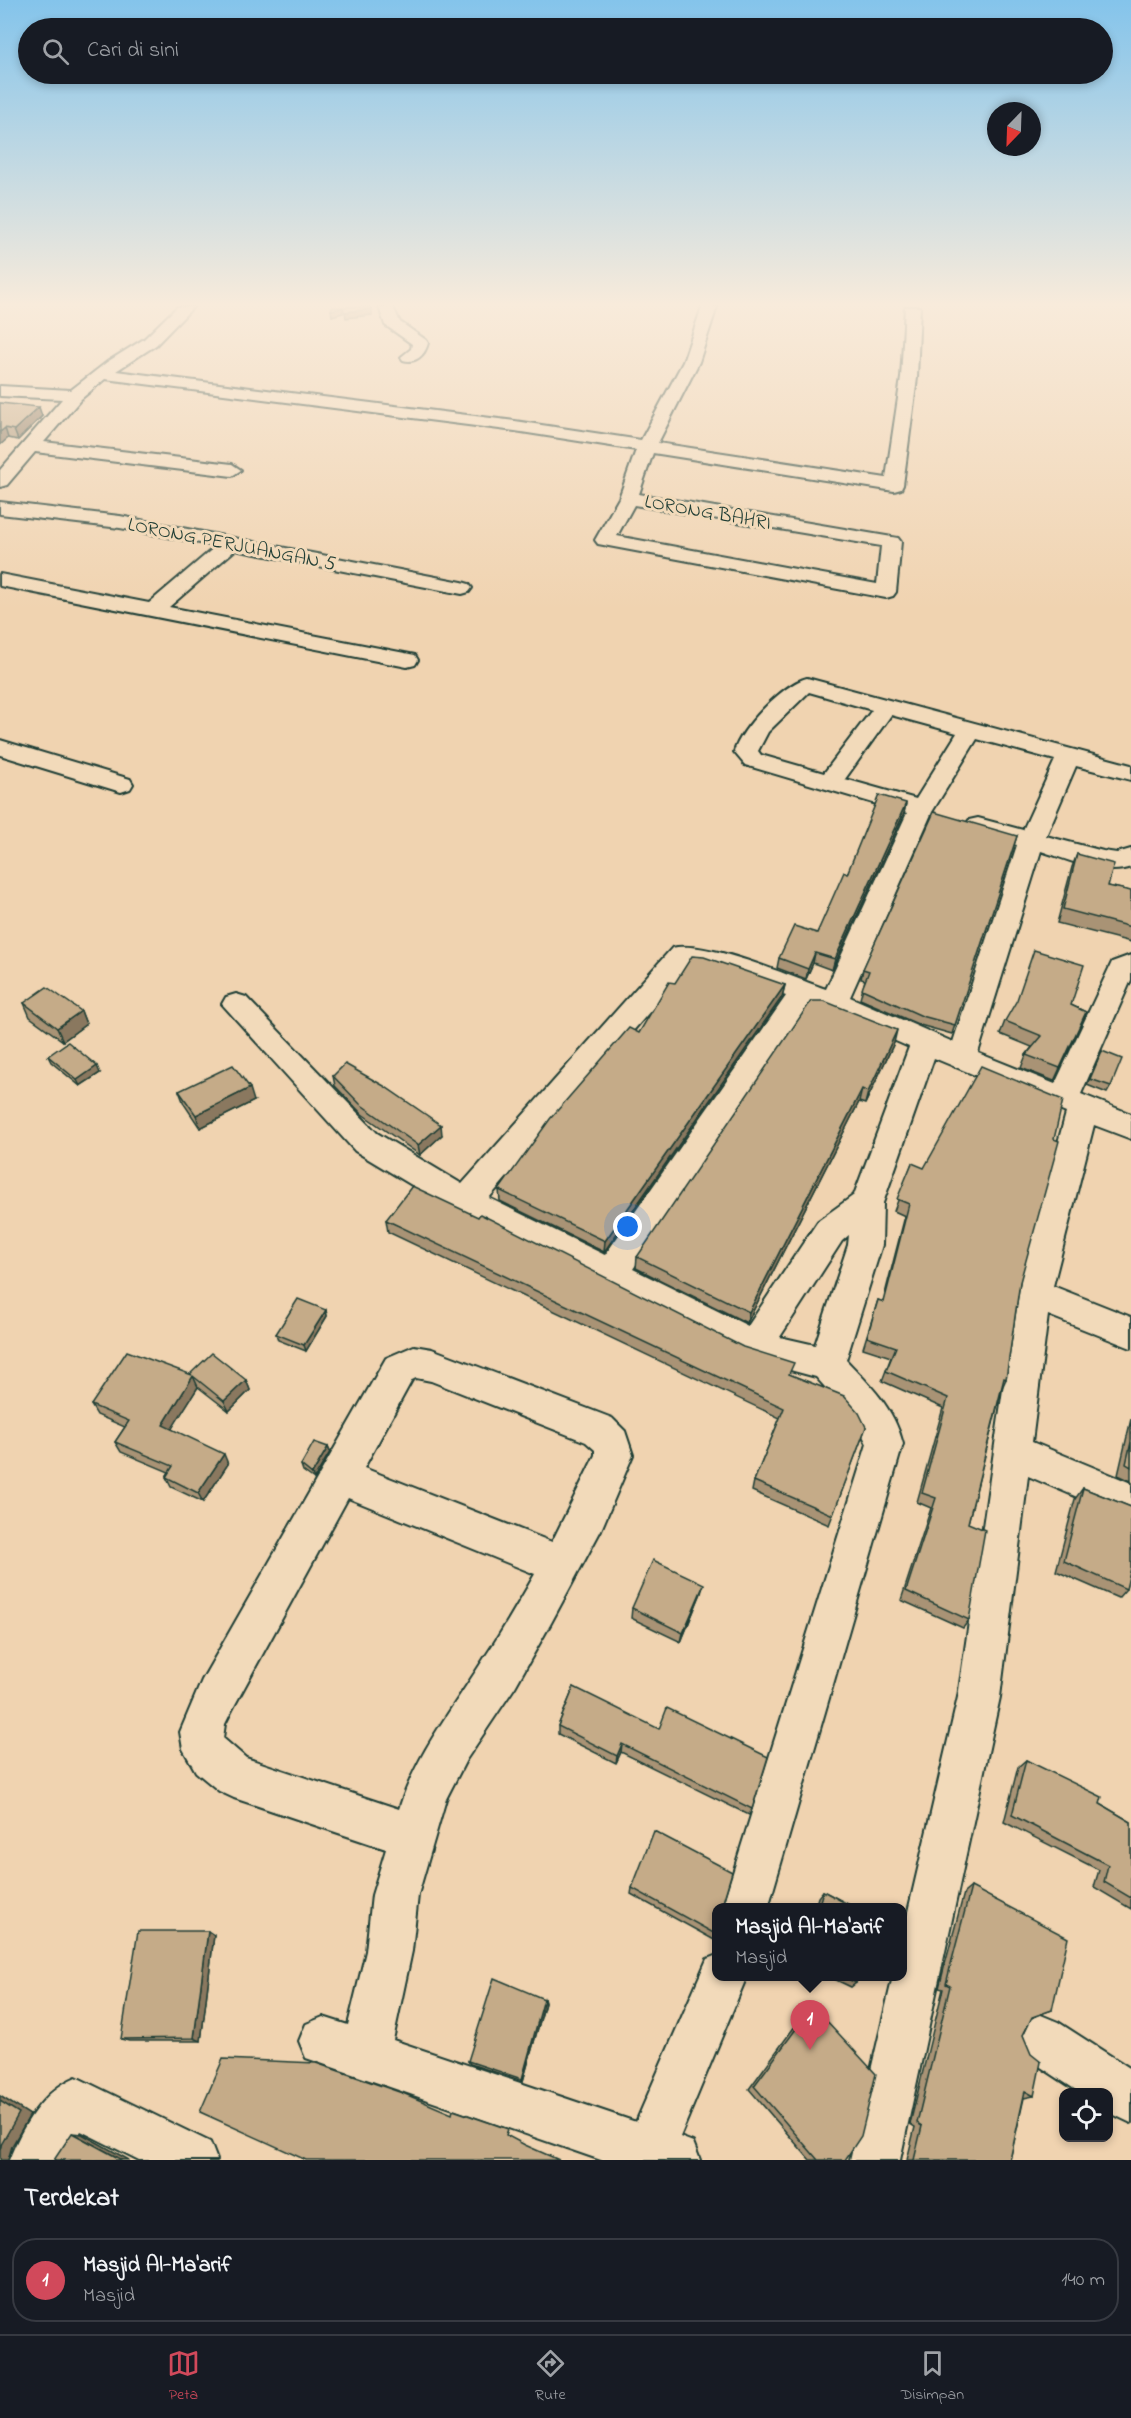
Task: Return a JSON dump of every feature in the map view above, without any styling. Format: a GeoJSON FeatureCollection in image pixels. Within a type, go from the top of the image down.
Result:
{"type":"FeatureCollection","features":[{"type":"Feature","properties":{"kind":"street"},"geometry":{"type":"LineString","coordinates":[[0,481],[64,408]]}},
{"type":"Feature","properties":{"kind":"street"},"geometry":{"type":"LineString","coordinates":[[370,408],[515,426],[894,485],[905,408]]}},
{"type":"Feature","properties":{"kind":"street"},"geometry":{"type":"LineString","coordinates":[[628,498],[646,448],[667,408]]}},
{"type":"Feature","properties":{"kind":"street"},"geometry":{"type":"LineString","coordinates":[[32,446],[232,470]]}},
{"type":"Feature","properties":{"kind":"street","name":"LORONG BAHRI"},"geometry":{"type":"LineString","coordinates":[[628,498],[891,542],[886,592],[605,540],[628,498]]}},
{"type":"Feature","properties":{"kind":"street","name":"LORONG PERJUANGAN 5"},"geometry":{"type":"LineString","coordinates":[[0,508],[120,522],[462,588]]}},
{"type":"Feature","properties":{"kind":"street"},"geometry":{"type":"LineString","coordinates":[[154,609],[233,542]]}},
{"type":"Feature","properties":{"kind":"street"},"geometry":{"type":"LineString","coordinates":[[0,580],[407,660]]}},
{"type":"Feature","properties":{"kind":"street"},"geometry":{"type":"LineString","coordinates":[[1131,773],[885,708],[819,688],[803,686],[759,730],[746,747],[746,753],[753,760],[1031,842],[1114,862],[1131,856]]}},
{"type":"Feature","properties":{"kind":"street"},"geometry":{"type":"LineString","coordinates":[[830,782],[885,708]]}},
{"type":"Feature","properties":{"kind":"street"},"geometry":{"type":"LineString","coordinates":[[834,1002],[940,814],[971,730]]}},
{"type":"Feature","properties":{"kind":"street"},"geometry":{"type":"LineString","coordinates":[[0,747],[121,784]]}},
{"type":"Feature","properties":{"kind":"street"},"geometry":{"type":"LineString","coordinates":[[962,1058],[1031,842],[1068,757]]}},
{"type":"Feature","properties":{"kind":"street"},"geometry":{"type":"LineString","coordinates":[[466,1202],[681,955],[705,958],[834,1002],[962,1058],[1131,1127]]}},
{"type":"Feature","properties":{"kind":"street"},"geometry":{"type":"LineString","coordinates":[[875,2160],[979,1696],[1034,1294],[1073,1104],[1122,969],[1131,965]]}},
{"type":"Feature","properties":{"kind":"street"},"geometry":{"type":"LineString","coordinates":[[610,1275],[795,1004],[804,1000],[834,1002]]}},
{"type":"Feature","properties":{"kind":"street"},"geometry":{"type":"LineString","coordinates":[[236,1004],[366,1142],[466,1202],[754,1346],[827,1364],[873,1416],[880,1428],[885,1444],[747,1903]]}},
{"type":"Feature","properties":{"kind":"street"},"geometry":{"type":"LineString","coordinates":[[827,1364],[865,1245],[867,1203],[925,1042]]}},
{"type":"Feature","properties":{"kind":"street"},"geometry":{"type":"LineString","coordinates":[[754,1346],[830,1231],[867,1203]]}},
{"type":"Feature","properties":{"kind":"street"},"geometry":{"type":"LineString","coordinates":[[1034,1294],[1131,1333]]}},
{"type":"Feature","properties":{"kind":"street"},"geometry":{"type":"LineString","coordinates":[[413,1836],[234,1776],[211,1760],[201,1747],[200,1734],[208,1712],[399,1369],[405,1364],[414,1362],[432,1365],[547,1408],[598,1430],[609,1437],[614,1446],[609,1471],[561,1565],[500,1672],[451,1745],[426,1792],[413,1836],[395,1895],[389,1950],[344,2048],[657,2157],[723,1981]]}},
{"type":"Feature","properties":{"kind":"street"},"geometry":{"type":"LineString","coordinates":[[1013,1452],[1131,1502]]}},
{"type":"Feature","properties":{"kind":"street"},"geometry":{"type":"LineString","coordinates":[[339,1476],[561,1565]]}},
{"type":"Feature","properties":{"kind":"street"},"geometry":{"type":"LineString","coordinates":[[1041,2039],[1131,2098]]}},
{"type":"Feature","properties":{"kind":"street"},"geometry":{"type":"LineString","coordinates":[[34,2160],[63,2113],[76,2102],[192,2160]]}},
{"type":"Feature","properties":{"kind":"building"},"geometry":{"type":"Polygon","coordinates":[[[0,408],[38,408],[14,430],[5,428],[0,432],[0,408]]]}},
{"type":"Feature","properties":{"kind":"building"},"geometry":{"type":"Polygon","coordinates":[[[879,795],[906,803],[835,959],[815,953],[808,969],[779,958],[794,926],[817,933],[844,872],[847,874],[879,795]]]}},
{"type":"Feature","properties":{"kind":"building"},"geometry":{"type":"Polygon","coordinates":[[[934,812],[1017,836],[955,1025],[922,1016],[862,989],[869,971],[863,969],[934,812]]]}},
{"type":"Feature","properties":{"kind":"building"},"geometry":{"type":"Polygon","coordinates":[[[1077,854],[1114,864],[1108,886],[1131,891],[1131,927],[1063,909],[1077,854]]]}},
{"type":"Feature","properties":{"kind":"building"},"geometry":{"type":"Polygon","coordinates":[[[1034,950],[1084,965],[1071,1005],[1086,1012],[1060,1068],[1026,1055],[1042,1036],[1005,1021],[1017,1000],[1034,950]]]}},
{"type":"Feature","properties":{"kind":"building"},"geometry":{"type":"Polygon","coordinates":[[[692,956],[704,957],[785,985],[605,1241],[499,1190],[550,1119],[629,1028],[639,1033],[669,982],[675,983],[692,956]]]}},
{"type":"Feature","properties":{"kind":"building"},"geometry":{"type":"Polygon","coordinates":[[[47,987],[81,1011],[57,1028],[24,1003],[47,987]]]}},
{"type":"Feature","properties":{"kind":"building"},"geometry":{"type":"Polygon","coordinates":[[[811,1001],[824,1001],[897,1030],[868,1092],[862,1089],[749,1312],[637,1257],[811,1001]]]}},
{"type":"Feature","properties":{"kind":"building"},"geometry":{"type":"Polygon","coordinates":[[[68,1042],[97,1066],[77,1080],[48,1056],[68,1042]]]}},
{"type":"Feature","properties":{"kind":"building"},"geometry":{"type":"Polygon","coordinates":[[[1102,1051],[1122,1059],[1111,1086],[1090,1079],[1102,1051]]]}},
{"type":"Feature","properties":{"kind":"building"},"geometry":{"type":"Polygon","coordinates":[[[345,1064],[384,1086],[441,1125],[418,1145],[360,1104],[333,1076],[345,1064]]]}},
{"type":"Feature","properties":{"kind":"building"},"geometry":{"type":"Polygon","coordinates":[[[233,1065],[250,1088],[196,1115],[179,1091],[233,1065]]]}},
{"type":"Feature","properties":{"kind":"building"},"geometry":{"type":"Polygon","coordinates":[[[981,1066],[1063,1100],[1054,1139],[1059,1141],[1020,1282],[1006,1379],[1004,1378],[968,1523],[985,1530],[969,1620],[906,1591],[936,1498],[922,1493],[948,1398],[886,1371],[896,1347],[867,1337],[878,1300],[884,1302],[909,1204],[897,1199],[912,1163],[924,1168],[981,1066]]]}},
{"type":"Feature","properties":{"kind":"building"},"geometry":{"type":"Polygon","coordinates":[[[412,1186],[478,1217],[480,1214],[743,1347],[794,1363],[789,1374],[844,1396],[859,1413],[866,1427],[833,1515],[754,1481],[784,1408],[386,1220],[412,1186]]]}},
{"type":"Feature","properties":{"kind":"building"},"geometry":{"type":"Polygon","coordinates":[[[298,1299],[326,1310],[304,1345],[276,1334],[298,1299]]]}},
{"type":"Feature","properties":{"kind":"building"},"geometry":{"type":"Polygon","coordinates":[[[127,1351],[192,1375],[190,1374],[212,1353],[246,1380],[224,1401],[193,1376],[163,1425],[224,1454],[198,1493],[166,1477],[173,1466],[115,1442],[129,1421],[91,1405],[127,1351]]]}},
{"type":"Feature","properties":{"kind":"building"},"geometry":{"type":"Polygon","coordinates":[[[314,1442],[328,1447],[312,1474],[301,1465],[314,1442]]]}},
{"type":"Feature","properties":{"kind":"building"},"geometry":{"type":"Polygon","coordinates":[[[1131,1442],[1131,1467],[1126,1464],[1131,1442]]]}},
{"type":"Feature","properties":{"kind":"building"},"geometry":{"type":"Polygon","coordinates":[[[1083,1488],[1131,1507],[1131,1568],[1126,1589],[1064,1561],[1083,1488]]]}},
{"type":"Feature","properties":{"kind":"building"},"geometry":{"type":"Polygon","coordinates":[[[653,1560],[704,1584],[683,1633],[632,1608],[653,1560]]]}},
{"type":"Feature","properties":{"kind":"building"},"geometry":{"type":"Polygon","coordinates":[[[574,1687],[659,1729],[667,1708],[768,1757],[752,1809],[622,1744],[617,1756],[558,1726],[574,1687]]]}},
{"type":"Feature","properties":{"kind":"building"},"geometry":{"type":"Polygon","coordinates":[[[1026,1760],[1102,1797],[1100,1804],[1131,1822],[1131,1898],[1104,1882],[1108,1865],[1012,1815],[1026,1760]]]}},
{"type":"Feature","properties":{"kind":"building"},"geometry":{"type":"Polygon","coordinates":[[[654,1831],[732,1872],[723,1902],[725,1903],[712,1903],[712,1932],[632,1888],[654,1831]]]}},
{"type":"Feature","properties":{"kind":"building"},"geometry":{"type":"Polygon","coordinates":[[[971,1887],[1068,1938],[1052,2010],[1032,2017],[1023,2035],[1031,2054],[1041,2062],[1034,2096],[1025,2091],[1010,2160],[914,2160],[922,2126],[917,2123],[950,1986],[946,1984],[971,1887]]]}},
{"type":"Feature","properties":{"kind":"building"},"geometry":{"type":"Polygon","coordinates":[[[823,1891],[846,1903],[819,1903],[823,1891]]]}},
{"type":"Feature","properties":{"kind":"building"},"geometry":{"type":"Polygon","coordinates":[[[138,1931],[208,1931],[194,2038],[121,2039],[138,1931]]]}},
{"type":"Feature","properties":{"kind":"building"},"geometry":{"type":"Polygon","coordinates":[[[494,1978],[544,1999],[522,2079],[468,2061],[494,1978]]]}},
{"type":"Feature","properties":{"kind":"building"},"geometry":{"type":"Polygon","coordinates":[[[813,2006],[876,2074],[861,2136],[845,2160],[818,2160],[754,2086],[813,2006]]]}},
{"type":"Feature","properties":{"kind":"building"},"geometry":{"type":"Polygon","coordinates":[[[223,2059],[316,2063],[405,2094],[452,2114],[453,2110],[508,2129],[506,2135],[559,2160],[306,2160],[200,2112],[223,2059]]]}},
{"type":"Feature","properties":{"kind":"building"},"geometry":{"type":"Polygon","coordinates":[[[0,2101],[19,2113],[0,2150],[0,2101]]]}},
{"type":"Feature","properties":{"kind":"building"},"geometry":{"type":"Polygon","coordinates":[[[72,2133],[122,2160],[54,2160],[72,2133]]]}},
{"type":"Feature","properties":{"kind":"place","name":"Masjid Al-Ma'arif"},"geometry":{"type":"Point","coordinates":[810,2050]}}]}
